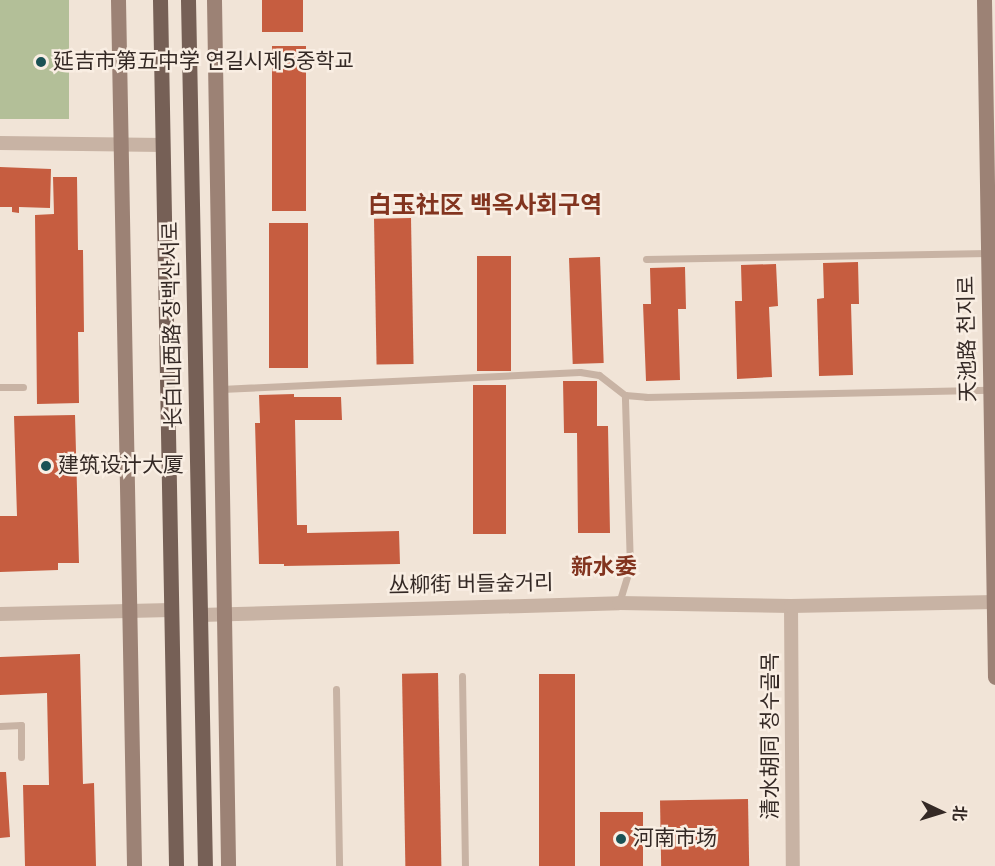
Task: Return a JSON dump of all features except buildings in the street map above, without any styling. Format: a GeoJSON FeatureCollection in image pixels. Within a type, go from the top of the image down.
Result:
{"type":"FeatureCollection","features":[{"type":"Feature","properties":{"kind":"main road","name":"长白山西路 장백산서로"},"geometry":{"type":"LineString","coordinates":[[160,0],[176,866]]}},
{"type":"Feature","properties":{"kind":"main road","name":"长白山西路 장백산서로"},"geometry":{"type":"LineString","coordinates":[[188,0],[205,866]]}},
{"type":"Feature","properties":{"kind":"street"},"geometry":{"type":"LineString","coordinates":[[118,0],[134,866]]}},
{"type":"Feature","properties":{"kind":"street"},"geometry":{"type":"LineString","coordinates":[[214,0],[221,389],[222,613],[228,866]]}},
{"type":"Feature","properties":{"kind":"street","name":"天池路 천지로"},"geometry":{"type":"LineString","coordinates":[[984,0],[991,126],[988,253],[995,677]]}},
{"type":"Feature","properties":{"kind":"street"},"geometry":{"type":"LineString","coordinates":[[0,143],[163,145]]}},
{"type":"Feature","properties":{"kind":"street","name":"丛柳街 버들숲거리"},"geometry":{"type":"LineString","coordinates":[[200,615],[619,603],[791,606],[994,602]]}},
{"type":"Feature","properties":{"kind":"street","name":"清水胡同 청수골목"},"geometry":{"type":"LineString","coordinates":[[791,606],[792,866]]}},
{"type":"Feature","properties":{"kind":"street"},"geometry":{"type":"LineString","coordinates":[[0,614],[171,610]]}},
{"type":"Feature","properties":{"kind":"lane"},"geometry":{"type":"LineString","coordinates":[[646,259],[988,253]]}},
{"type":"Feature","properties":{"kind":"lane"},"geometry":{"type":"LineString","coordinates":[[221,389],[580,372],[599,375],[625,395],[990,390]]}},
{"type":"Feature","properties":{"kind":"lane"},"geometry":{"type":"LineString","coordinates":[[0,387],[23,387]]}},
{"type":"Feature","properties":{"kind":"lane"},"geometry":{"type":"LineString","coordinates":[[619,603],[630,568],[625,395]]}},
{"type":"Feature","properties":{"kind":"lane"},"geometry":{"type":"LineString","coordinates":[[462,676],[465,866]]}},
{"type":"Feature","properties":{"kind":"lane"},"geometry":{"type":"LineString","coordinates":[[336,689],[339,866]]}},
{"type":"Feature","properties":{"kind":"lane"},"geometry":{"type":"LineString","coordinates":[[0,726],[21,725],[21,756]]}},
{"type":"Feature","properties":{"kind":"green space","name":"延吉市第五中学 연길시제5중학교"},"geometry":{"type":"Polygon","coordinates":[[[0,0],[69,0],[69,119],[0,119],[0,0]]]}},
{"type":"Feature","properties":{"kind":"place","name":"延吉市第五中学 연길시제5중학교"},"geometry":{"type":"Point","coordinates":[41,62]}},
{"type":"Feature","properties":{"kind":"place","name":"建筑设计大厦"},"geometry":{"type":"Point","coordinates":[46,466]}},
{"type":"Feature","properties":{"kind":"place","name":"河南市场"},"geometry":{"type":"Point","coordinates":[621,839]}},
{"type":"Feature","properties":{"kind":"district","name":"白玉社区 백옥사회구역"},"geometry":{"type":"Point","coordinates":[485,206]}},
{"type":"Feature","properties":{"kind":"district","name":"新水委"},"geometry":{"type":"Point","coordinates":[604,568]}}]}
